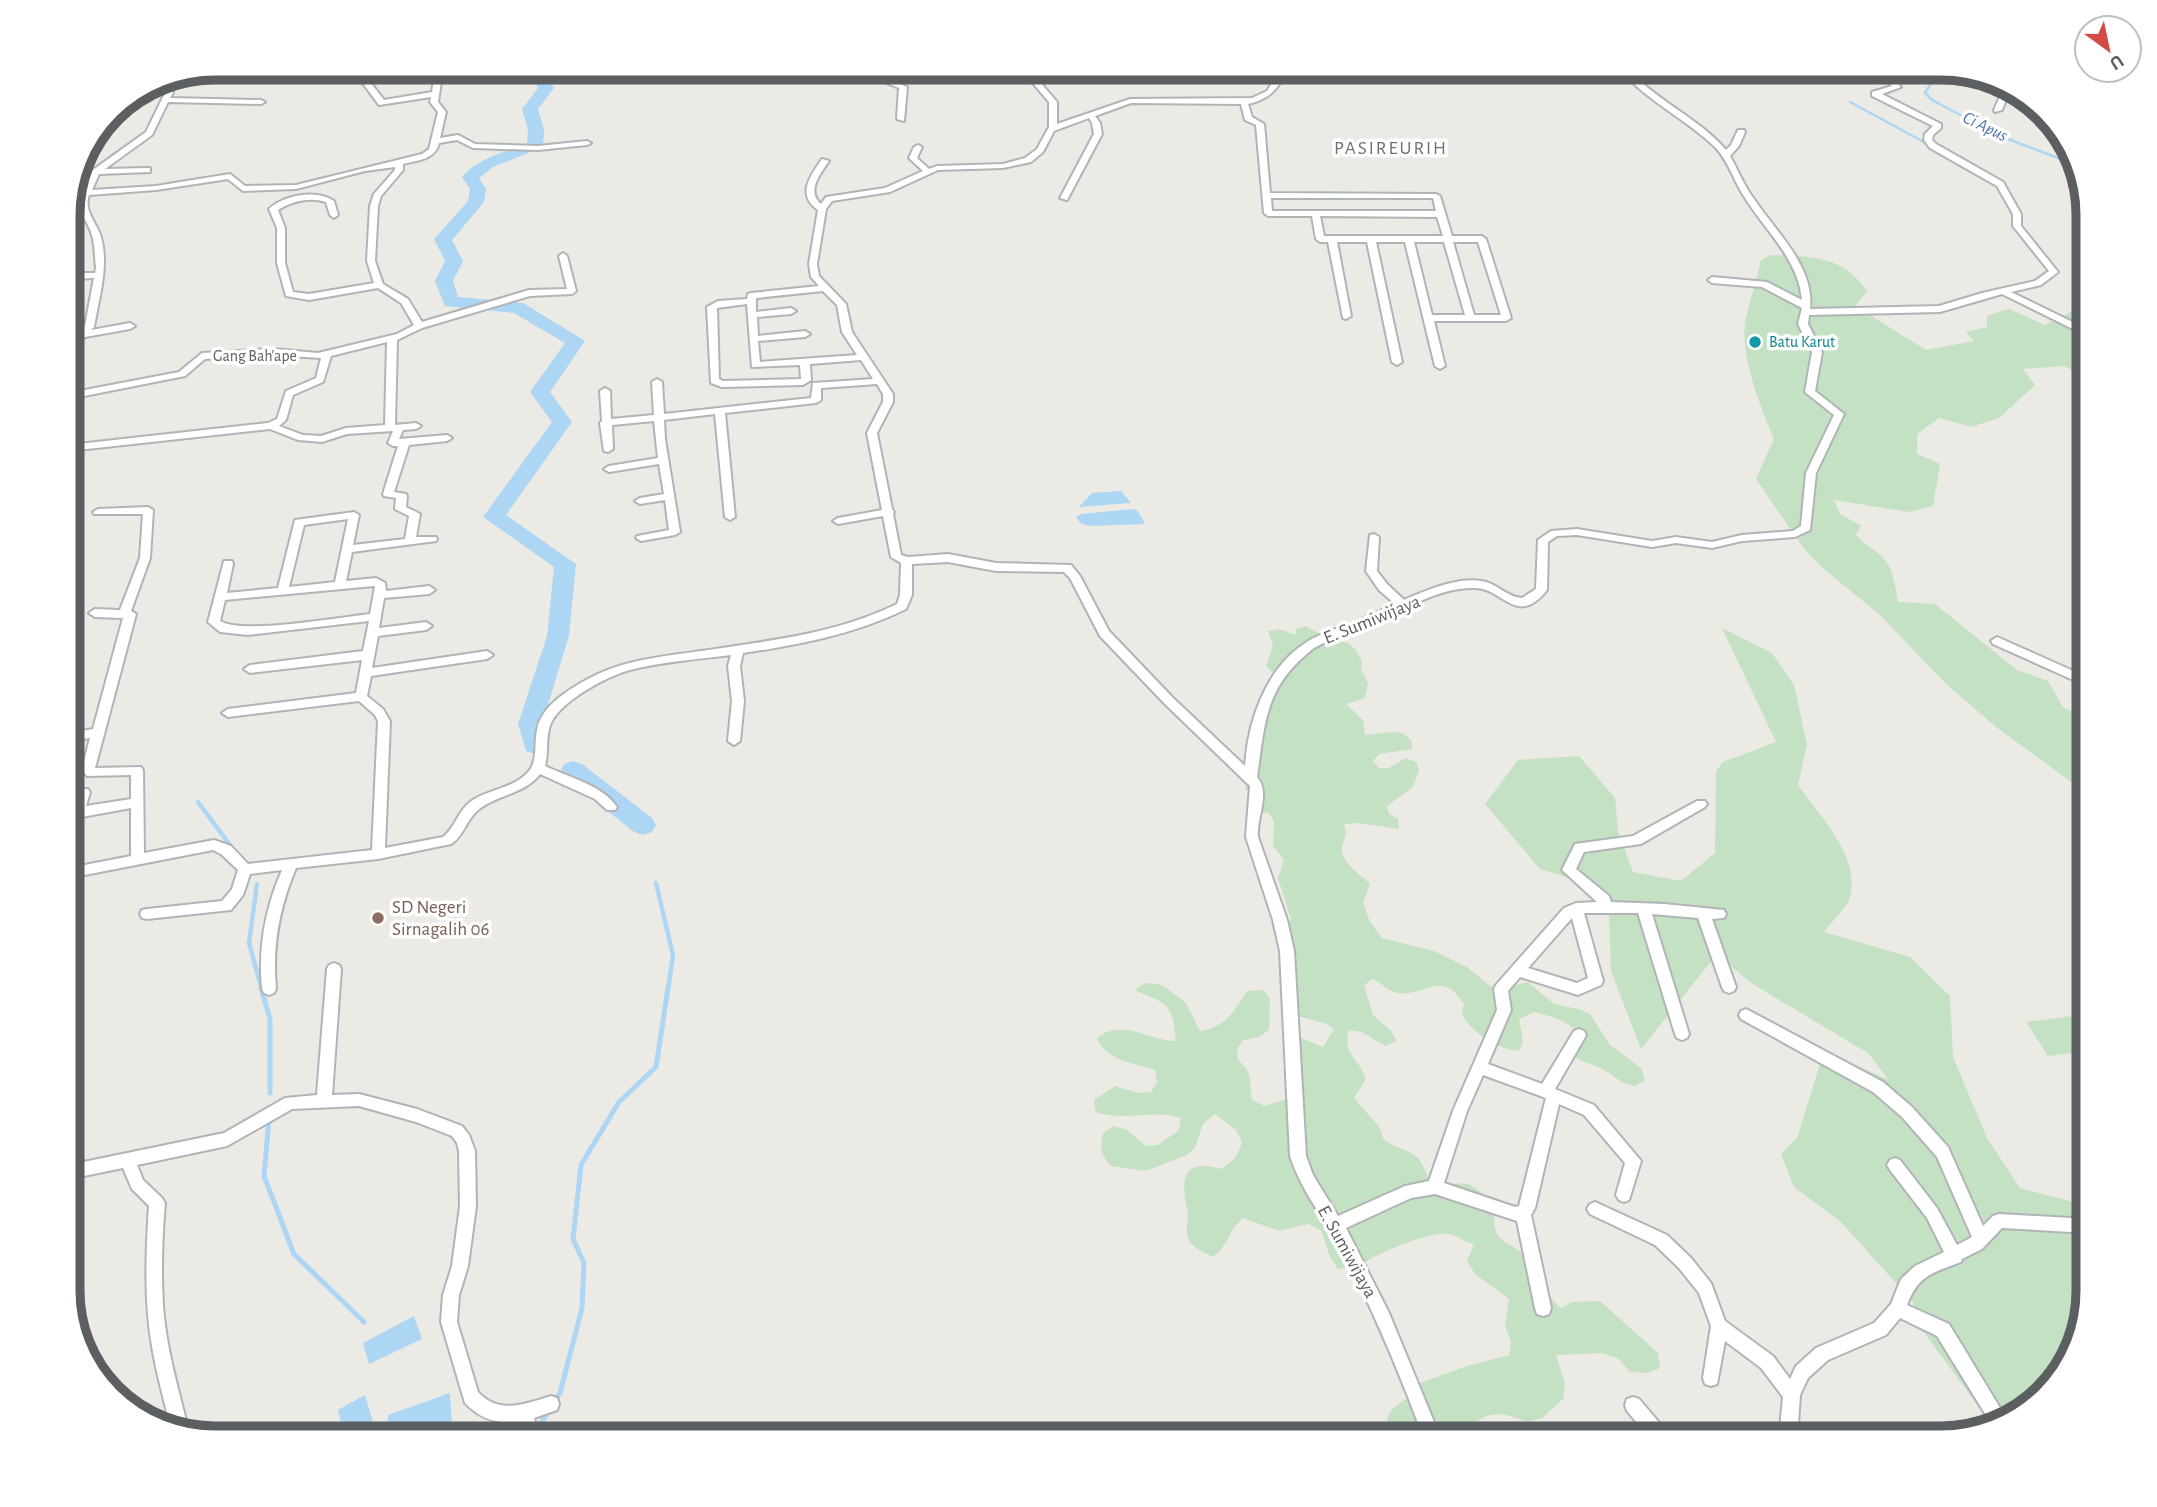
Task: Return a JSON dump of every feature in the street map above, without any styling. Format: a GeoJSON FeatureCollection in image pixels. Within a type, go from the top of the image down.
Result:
{"type":"FeatureCollection","features":[{"type":"Feature","properties":{"kind":"street"},"geometry":{"type":"LineString","coordinates":[[367,80],[366,82],[382,103],[435,94]]}},
{"type":"Feature","properties":{"kind":"street"},"geometry":{"type":"LineString","coordinates":[[83,187],[156,188],[230,176],[243,189],[305,184],[429,155],[436,141],[442,112],[434,102],[437,80]]}},
{"type":"Feature","properties":{"kind":"street"},"geometry":{"type":"LineString","coordinates":[[887,80],[903,87],[901,119]]}},
{"type":"Feature","properties":{"kind":"street"},"geometry":{"type":"LineString","coordinates":[[1034,80],[1053,102],[1054,128],[1038,154],[1028,160],[1003,166],[947,167],[928,172],[887,190],[829,200],[822,209],[813,264],[815,277],[841,304],[844,324],[888,394],[888,402],[872,433],[896,557],[906,561],[948,558],[996,568],[1067,568],[1075,576],[1104,633],[1169,701],[1251,776]]}},
{"type":"Feature","properties":{"kind":"street"},"geometry":{"type":"LineString","coordinates":[[1054,128],[1137,100],[1244,102],[1269,95],[1278,80]]}},
{"type":"Feature","properties":{"kind":"street"},"geometry":{"type":"LineString","coordinates":[[1638,80],[1719,147],[1754,206],[1796,264],[1804,285],[1807,309]]}},
{"type":"Feature","properties":{"kind":"street"},"geometry":{"type":"LineString","coordinates":[[1712,281],[1764,284],[1807,309],[1929,310],[2049,278],[2053,272],[2051,266],[2017,226],[2017,214],[2000,184],[1933,146],[1928,140],[1929,134],[1938,126],[1875,94],[1897,87],[1890,80]]}},
{"type":"Feature","properties":{"kind":"street"},"geometry":{"type":"LineString","coordinates":[[86,334],[101,255],[97,237],[84,210],[88,188],[96,172],[149,133],[168,89]]}},
{"type":"Feature","properties":{"kind":"street"},"geometry":{"type":"LineString","coordinates":[[1998,110],[2004,96]]}},
{"type":"Feature","properties":{"kind":"street"},"geometry":{"type":"LineString","coordinates":[[164,100],[261,102]]}},
{"type":"Feature","properties":{"kind":"street"},"geometry":{"type":"LineString","coordinates":[[227,112],[232,101]]}},
{"type":"Feature","properties":{"kind":"street"},"geometry":{"type":"LineString","coordinates":[[1244,102],[1248,118],[1259,124],[1268,213],[1441,214]]}},
{"type":"Feature","properties":{"kind":"street"},"geometry":{"type":"LineString","coordinates":[[1064,198],[1098,134],[1096,123],[1090,115]]}},
{"type":"Feature","properties":{"kind":"street"},"geometry":{"type":"LineString","coordinates":[[1724,156],[1735,146],[1741,132]]}},
{"type":"Feature","properties":{"kind":"street"},"geometry":{"type":"LineString","coordinates":[[436,141],[458,137],[473,146],[534,148],[587,143]]}},
{"type":"Feature","properties":{"kind":"street"},"geometry":{"type":"LineString","coordinates":[[918,147],[913,158],[928,172]]}},
{"type":"Feature","properties":{"kind":"street"},"geometry":{"type":"LineString","coordinates":[[822,209],[810,199],[810,188],[825,161]]}},
{"type":"Feature","properties":{"kind":"street"},"geometry":{"type":"LineString","coordinates":[[396,163],[399,164],[399,170],[377,197],[374,206],[371,261],[379,285],[405,301],[419,326]]}},
{"type":"Feature","properties":{"kind":"street"},"geometry":{"type":"LineString","coordinates":[[96,172],[146,170]]}},
{"type":"Feature","properties":{"kind":"street"},"geometry":{"type":"LineString","coordinates":[[305,184],[305,199]]}},
{"type":"Feature","properties":{"kind":"street"},"geometry":{"type":"LineString","coordinates":[[1266,195],[1436,196],[1470,318]]}},
{"type":"Feature","properties":{"kind":"street"},"geometry":{"type":"LineString","coordinates":[[1350,196],[1354,214]]}},
{"type":"Feature","properties":{"kind":"street"},"geometry":{"type":"LineString","coordinates":[[334,215],[327,198],[305,199],[273,209],[281,228],[281,263],[289,294],[309,297],[379,285]]}},
{"type":"Feature","properties":{"kind":"street"},"geometry":{"type":"LineString","coordinates":[[1316,214],[1320,239],[1482,239],[1506,318],[1429,318]]}},
{"type":"Feature","properties":{"kind":"street"},"geometry":{"type":"LineString","coordinates":[[1332,239],[1346,316]]}},
{"type":"Feature","properties":{"kind":"street"},"geometry":{"type":"LineString","coordinates":[[1371,239],[1397,362]]}},
{"type":"Feature","properties":{"kind":"street"},"geometry":{"type":"LineString","coordinates":[[1409,239],[1440,366]]}},
{"type":"Feature","properties":{"kind":"street","name":"Gang Bah'ape"},"geometry":{"type":"LineString","coordinates":[[81,394],[182,374],[202,356],[274,352],[326,355],[392,338],[419,326],[501,304],[529,293],[572,291],[563,256]]}},
{"type":"Feature","properties":{"kind":"street"},"geometry":{"type":"LineString","coordinates":[[81,276],[98,275]]}},
{"type":"Feature","properties":{"kind":"street"},"geometry":{"type":"LineString","coordinates":[[753,383],[753,295],[823,288]]}},
{"type":"Feature","properties":{"kind":"street"},"geometry":{"type":"LineString","coordinates":[[2003,291],[2076,328]]}},
{"type":"Feature","properties":{"kind":"street"},"geometry":{"type":"LineString","coordinates":[[751,301],[713,305],[711,318],[714,381],[722,384],[803,382],[806,380],[805,361]]}},
{"type":"Feature","properties":{"kind":"street","name":"E. Sumiwijaya"},"geometry":{"type":"LineString","coordinates":[[1428,1426],[1336,1225],[1304,1180],[1298,1156],[1287,951],[1283,923],[1252,837],[1251,820],[1258,794],[1251,776],[1251,753],[1257,727],[1270,690],[1310,645],[1403,605],[1473,584],[1488,586],[1508,601],[1530,600],[1541,590],[1544,540],[1555,533],[1577,532],[1652,544],[1676,540],[1712,545],[1802,532],[1806,528],[1811,473],[1839,414],[1811,392],[1818,352],[1803,324],[1807,309]]}},
{"type":"Feature","properties":{"kind":"street"},"geometry":{"type":"LineString","coordinates":[[752,315],[790,312]]}},
{"type":"Feature","properties":{"kind":"street"},"geometry":{"type":"LineString","coordinates":[[81,338],[86,334],[130,326]]}},
{"type":"Feature","properties":{"kind":"street"},"geometry":{"type":"LineString","coordinates":[[753,339],[805,334]]}},
{"type":"Feature","properties":{"kind":"street"},"geometry":{"type":"LineString","coordinates":[[392,338],[395,427],[393,443],[447,438]]}},
{"type":"Feature","properties":{"kind":"street"},"geometry":{"type":"LineString","coordinates":[[81,447],[271,426],[281,420],[289,393],[320,380],[326,355]]}},
{"type":"Feature","properties":{"kind":"street"},"geometry":{"type":"LineString","coordinates":[[755,365],[864,357]]}},
{"type":"Feature","properties":{"kind":"street"},"geometry":{"type":"LineString","coordinates":[[604,423],[816,400],[816,385],[880,381]]}},
{"type":"Feature","properties":{"kind":"street"},"geometry":{"type":"LineString","coordinates":[[641,538],[675,533],[663,460],[657,382]]}},
{"type":"Feature","properties":{"kind":"street"},"geometry":{"type":"LineString","coordinates":[[605,391],[604,423],[608,449]]}},
{"type":"Feature","properties":{"kind":"street"},"geometry":{"type":"LineString","coordinates":[[720,410],[730,517]]}},
{"type":"Feature","properties":{"kind":"street"},"geometry":{"type":"LineString","coordinates":[[271,426],[302,438],[322,439],[346,431],[416,426]]}},
{"type":"Feature","properties":{"kind":"street"},"geometry":{"type":"LineString","coordinates":[[404,444],[388,494],[402,496],[400,509],[416,516],[411,541]]}},
{"type":"Feature","properties":{"kind":"street"},"geometry":{"type":"LineString","coordinates":[[609,468],[663,460]]}},
{"type":"Feature","properties":{"kind":"street"},"geometry":{"type":"LineString","coordinates":[[639,501],[669,496]]}},
{"type":"Feature","properties":{"kind":"street"},"geometry":{"type":"LineString","coordinates":[[98,512],[148,510],[145,558],[125,613]]}},
{"type":"Feature","properties":{"kind":"street"},"geometry":{"type":"LineString","coordinates":[[838,521],[889,512]]}},
{"type":"Feature","properties":{"kind":"street"},"geometry":{"type":"LineString","coordinates":[[283,590],[299,522],[354,515],[340,585]]}},
{"type":"Feature","properties":{"kind":"street"},"geometry":{"type":"LineString","coordinates":[[1374,537],[1371,571],[1382,587],[1403,605]]}},
{"type":"Feature","properties":{"kind":"street"},"geometry":{"type":"LineString","coordinates":[[347,549],[432,539]]}},
{"type":"Feature","properties":{"kind":"street"},"geometry":{"type":"LineString","coordinates":[[81,871],[214,845],[226,850],[245,869],[378,854],[452,838],[470,808],[526,781],[538,768],[546,718],[553,709],[601,677],[628,666],[817,636],[896,611],[902,606],[906,596],[906,561]]}},
{"type":"Feature","properties":{"kind":"street"},"geometry":{"type":"LineString","coordinates":[[228,564],[214,622],[233,631],[374,617]]}},
{"type":"Feature","properties":{"kind":"street"},"geometry":{"type":"LineString","coordinates":[[220,597],[376,582],[381,586],[360,697]]}},
{"type":"Feature","properties":{"kind":"street"},"geometry":{"type":"LineString","coordinates":[[379,595],[429,590]]}},
{"type":"Feature","properties":{"kind":"street"},"geometry":{"type":"LineString","coordinates":[[95,613],[125,613],[130,616],[96,733],[89,772],[137,770],[138,859]]}},
{"type":"Feature","properties":{"kind":"street"},"geometry":{"type":"LineString","coordinates":[[371,633],[426,626]]}},
{"type":"Feature","properties":{"kind":"street"},"geometry":{"type":"LineString","coordinates":[[1997,641],[2076,677]]}},
{"type":"Feature","properties":{"kind":"street"},"geometry":{"type":"LineString","coordinates":[[734,741],[738,701],[734,666],[738,650]]}},
{"type":"Feature","properties":{"kind":"street"},"geometry":{"type":"LineString","coordinates":[[250,669],[367,655]]}},
{"type":"Feature","properties":{"kind":"street"},"geometry":{"type":"LineString","coordinates":[[364,673],[487,655]]}},
{"type":"Feature","properties":{"kind":"street"},"geometry":{"type":"LineString","coordinates":[[228,713],[360,697],[379,712],[384,721],[378,854]]}},
{"type":"Feature","properties":{"kind":"street"},"geometry":{"type":"LineString","coordinates":[[81,735],[96,733]]}},
{"type":"Feature","properties":{"kind":"street"},"geometry":{"type":"LineString","coordinates":[[538,768],[599,796],[611,807]]}},
{"type":"Feature","properties":{"kind":"street"},"geometry":{"type":"LineString","coordinates":[[81,802],[84,792]]}},
{"type":"Feature","properties":{"kind":"street"},"geometry":{"type":"LineString","coordinates":[[81,811],[138,802]]}},
{"type":"Feature","properties":{"kind":"street"},"geometry":{"type":"LineString","coordinates":[[1607,906],[1604,900],[1569,870],[1580,848],[1636,841],[1701,804]]}},
{"type":"Feature","properties":{"kind":"street"},"geometry":{"type":"LineString","coordinates":[[270,989],[266,948],[269,923],[291,865]]}},
{"type":"Feature","properties":{"kind":"street"},"geometry":{"type":"LineString","coordinates":[[147,914],[226,906],[238,891],[245,869]]}},
{"type":"Feature","properties":{"kind":"street"},"geometry":{"type":"LineString","coordinates":[[1434,1187],[1460,1111],[1504,1010],[1501,989],[1576,908],[1607,906],[1719,914]]}},
{"type":"Feature","properties":{"kind":"street"},"geometry":{"type":"LineString","coordinates":[[1516,970],[1578,989],[1596,981],[1576,908]]}},
{"type":"Feature","properties":{"kind":"street"},"geometry":{"type":"LineString","coordinates":[[1644,910],[1682,1034]]}},
{"type":"Feature","properties":{"kind":"street"},"geometry":{"type":"LineString","coordinates":[[1703,913],[1729,987]]}},
{"type":"Feature","properties":{"kind":"street"},"geometry":{"type":"LineString","coordinates":[[324,1100],[334,969]]}},
{"type":"Feature","properties":{"kind":"street"},"geometry":{"type":"LineString","coordinates":[[1746,1015],[1878,1087],[1907,1112],[1943,1152],[1981,1238]]}},
{"type":"Feature","properties":{"kind":"street"},"geometry":{"type":"LineString","coordinates":[[1336,1225],[1410,1191],[1434,1187],[1515,1214],[1523,1213],[1527,1208],[1550,1093],[1579,1035]]}},
{"type":"Feature","properties":{"kind":"street"},"geometry":{"type":"LineString","coordinates":[[1481,1068],[1588,1110],[1633,1161],[1624,1195]]}},
{"type":"Feature","properties":{"kind":"street"},"geometry":{"type":"LineString","coordinates":[[81,1170],[227,1139],[280,1107],[324,1100],[359,1100],[417,1116],[457,1131],[464,1140],[468,1206],[460,1266],[450,1295],[449,1322],[471,1397],[477,1407],[527,1426],[551,1404]]}},
{"type":"Feature","properties":{"kind":"street"},"geometry":{"type":"LineString","coordinates":[[128,1160],[137,1184],[157,1203],[154,1244],[155,1306],[160,1346],[176,1421]]}},
{"type":"Feature","properties":{"kind":"street"},"geometry":{"type":"LineString","coordinates":[[1895,1165],[1932,1213],[1955,1257]]}},
{"type":"Feature","properties":{"kind":"street"},"geometry":{"type":"LineString","coordinates":[[1595,1209],[1661,1240],[1685,1263],[1705,1288],[1719,1326],[1711,1378]]}},
{"type":"Feature","properties":{"kind":"street"},"geometry":{"type":"LineString","coordinates":[[1523,1213],[1543,1308]]}},
{"type":"Feature","properties":{"kind":"street"},"geometry":{"type":"LineString","coordinates":[[1792,1426],[1792,1395],[1802,1372],[1822,1354],[1880,1329],[1897,1310],[1907,1284],[1921,1271],[1955,1257],[1981,1238],[1993,1224],[2006,1219],[2076,1225]]}},
{"type":"Feature","properties":{"kind":"street"},"geometry":{"type":"LineString","coordinates":[[1897,1310],[1943,1330],[1995,1415]]}},
{"type":"Feature","properties":{"kind":"street"},"geometry":{"type":"LineString","coordinates":[[1719,1326],[1767,1363],[1792,1395]]}},
{"type":"Feature","properties":{"kind":"street"},"geometry":{"type":"LineString","coordinates":[[1633,1405],[1651,1426]]}},
{"type":"Feature","properties":{"kind":"green space"},"geometry":{"type":"Polygon","coordinates":[[[1771,255],[1800,256],[1825,260],[1847,270],[1867,291],[1855,306],[1926,350],[1974,341],[1966,332],[1987,327],[1987,316],[2009,309],[2045,325],[2076,310],[2076,373],[2065,366],[2023,369],[2035,385],[1999,418],[1971,427],[1939,418],[1917,434],[1917,454],[1940,464],[1933,506],[1908,512],[1834,500],[1841,515],[1861,525],[1856,535],[1887,562],[1894,579],[1898,602],[1935,604],[2017,670],[2048,681],[2063,707],[2076,714],[2076,785],[1996,727],[1946,684],[1879,614],[1825,570],[1804,549],[1756,479],[1774,439],[1752,380],[1745,347],[1744,332],[1761,260],[1771,255]]]}},
{"type":"Feature","properties":{"kind":"green space"},"geometry":{"type":"Polygon","coordinates":[[[1306,626],[1329,639],[1348,643],[1355,649],[1362,661],[1361,669],[1368,683],[1365,698],[1346,704],[1363,720],[1365,735],[1396,732],[1412,741],[1412,749],[1379,754],[1373,761],[1379,768],[1389,768],[1406,758],[1416,762],[1419,770],[1413,787],[1387,806],[1389,814],[1398,819],[1399,829],[1358,823],[1344,824],[1346,833],[1342,853],[1352,868],[1370,884],[1363,903],[1370,922],[1382,938],[1434,951],[1467,967],[1495,990],[1528,982],[1554,1004],[1590,1014],[1610,1045],[1641,1068],[1645,1080],[1635,1086],[1629,1085],[1605,1070],[1577,1058],[1574,1056],[1582,1037],[1567,1023],[1534,1012],[1519,1019],[1523,1041],[1519,1051],[1494,1044],[1473,1028],[1462,1015],[1464,1004],[1456,993],[1440,986],[1398,993],[1373,979],[1364,985],[1373,1015],[1391,1031],[1397,1041],[1385,1046],[1362,1032],[1349,1030],[1347,1045],[1366,1079],[1354,1098],[1380,1128],[1383,1139],[1417,1157],[1430,1179],[1439,1185],[1467,1184],[1485,1196],[1495,1211],[1494,1223],[1500,1237],[1532,1261],[1545,1289],[1561,1308],[1572,1302],[1600,1301],[1658,1353],[1660,1368],[1647,1373],[1630,1372],[1619,1359],[1602,1353],[1556,1355],[1565,1384],[1563,1399],[1542,1418],[1526,1422],[1496,1414],[1482,1418],[1472,1426],[1387,1426],[1389,1414],[1409,1398],[1415,1385],[1467,1366],[1509,1355],[1511,1342],[1505,1326],[1509,1299],[1475,1274],[1467,1261],[1474,1244],[1449,1234],[1431,1235],[1382,1253],[1365,1262],[1367,1265],[1338,1269],[1330,1257],[1321,1230],[1308,1224],[1279,1231],[1243,1218],[1213,1257],[1195,1247],[1188,1238],[1185,1181],[1191,1169],[1207,1166],[1220,1169],[1232,1161],[1242,1142],[1236,1130],[1215,1114],[1203,1124],[1195,1148],[1185,1156],[1145,1171],[1111,1166],[1102,1151],[1103,1133],[1114,1126],[1127,1130],[1146,1146],[1158,1145],[1179,1130],[1181,1118],[1159,1115],[1117,1116],[1096,1112],[1094,1100],[1115,1086],[1138,1093],[1151,1092],[1157,1082],[1155,1070],[1113,1056],[1097,1038],[1106,1032],[1126,1030],[1176,1041],[1168,1008],[1136,991],[1146,983],[1159,984],[1186,1003],[1200,1031],[1222,1022],[1233,1012],[1247,991],[1264,990],[1270,999],[1269,1030],[1259,1037],[1243,1040],[1237,1049],[1238,1060],[1249,1074],[1252,1100],[1265,1106],[1291,1097],[1299,1089],[1303,1075],[1286,1054],[1291,1034],[1323,1047],[1334,1029],[1297,1015],[1287,928],[1291,919],[1278,878],[1284,860],[1273,846],[1274,821],[1269,813],[1260,812],[1258,794],[1245,789],[1265,701],[1262,694],[1277,687],[1279,679],[1266,666],[1273,646],[1268,631],[1279,629],[1296,635],[1296,629],[1306,626]]]}},
{"type":"Feature","properties":{"kind":"green space"},"geometry":{"type":"Polygon","coordinates":[[[1722,628],[1772,653],[1794,685],[1807,745],[1798,785],[1836,837],[1844,852],[1852,882],[1848,901],[1824,932],[1910,957],[1950,996],[1953,1057],[1987,1138],[2020,1188],[2076,1203],[2075,1309],[2063,1351],[2049,1374],[2024,1399],[1987,1418],[1920,1327],[1913,1302],[1841,1222],[1794,1187],[1781,1154],[1797,1138],[1824,1051],[1889,1080],[1868,1053],[1751,983],[1717,954],[1641,1049],[1611,971],[1609,916],[1602,888],[1540,869],[1485,804],[1518,760],[1579,756],[1615,798],[1618,831],[1633,872],[1681,881],[1715,853],[1716,771],[1723,762],[1776,742],[1722,628]]]}},
{"type":"Feature","properties":{"kind":"green space"},"geometry":{"type":"Polygon","coordinates":[[[2076,1015],[2076,1053],[2048,1056],[2026,1022],[2076,1015]]]}},
{"type":"Feature","properties":{"kind":"water"},"geometry":{"type":"Polygon","coordinates":[[[1121,491],[1131,503],[1079,507],[1092,493],[1121,491]]]}},
{"type":"Feature","properties":{"kind":"water"},"geometry":{"type":"Polygon","coordinates":[[[1133,509],[1138,511],[1145,524],[1089,526],[1080,523],[1076,517],[1081,514],[1133,509]]]}},
{"type":"Feature","properties":{"kind":"water"},"geometry":{"type":"Polygon","coordinates":[[[414,1316],[422,1339],[369,1364],[363,1343],[414,1316]]]}},
{"type":"Feature","properties":{"kind":"water"},"geometry":{"type":"Polygon","coordinates":[[[450,1393],[452,1426],[388,1426],[388,1415],[450,1393]]]}},
{"type":"Feature","properties":{"kind":"water"},"geometry":{"type":"Polygon","coordinates":[[[365,1395],[374,1426],[342,1426],[338,1410],[365,1395]]]}},
{"type":"Feature","properties":{"kind":"waterway"},"geometry":{"type":"LineString","coordinates":[[535,745],[530,724],[558,636],[565,564],[494,517],[562,422],[540,392],[576,341],[517,307],[500,308],[489,303],[451,302],[444,281],[454,261],[443,239],[476,202],[478,189],[470,177],[487,164],[535,147],[536,129],[530,109],[546,88],[542,80]]}},
{"type":"Feature","properties":{"kind":"waterway","name":"Ci Apus"},"geometry":{"type":"LineString","coordinates":[[1933,80],[1925,93],[1932,100],[2000,136],[2065,160]]}},
{"type":"Feature","properties":{"kind":"waterway"},"geometry":{"type":"LineString","coordinates":[[1850,102],[1931,146]]}},
{"type":"Feature","properties":{"kind":"waterway"},"geometry":{"type":"LineString","coordinates":[[573,770],[643,825]]}},
{"type":"Feature","properties":{"kind":"waterway"},"geometry":{"type":"LineString","coordinates":[[198,802],[233,849]]}},
{"type":"Feature","properties":{"kind":"waterway"},"geometry":{"type":"LineString","coordinates":[[656,883],[673,955],[668,990]]}},
{"type":"Feature","properties":{"kind":"waterway"},"geometry":{"type":"LineString","coordinates":[[257,884],[249,943],[262,990]]}},
{"type":"Feature","properties":{"kind":"waterway"},"geometry":{"type":"LineString","coordinates":[[261,988],[270,1019],[270,1093]]}},
{"type":"Feature","properties":{"kind":"waterway"},"geometry":{"type":"LineString","coordinates":[[555,1401],[560,1393],[582,1308],[584,1263],[573,1239],[581,1165],[619,1102],[656,1067],[668,988]]}},
{"type":"Feature","properties":{"kind":"waterway"},"geometry":{"type":"LineString","coordinates":[[269,1119],[264,1176],[294,1254],[364,1322]]}},
{"type":"Feature","properties":{"kind":"waterway"},"geometry":{"type":"LineString","coordinates":[[539,1426],[550,1409]]}},
{"type":"Feature","properties":{"kind":"place","name":"Batu Karut"},"geometry":{"type":"Point","coordinates":[1755,342]}},
{"type":"Feature","properties":{"kind":"place","name":"SD Negeri Sirnagalih 06"},"geometry":{"type":"Point","coordinates":[378,918]}},
{"type":"Feature","properties":{"kind":"district","name":"PASIREURIH"},"geometry":{"type":"Point","coordinates":[1391,148]}}]}
